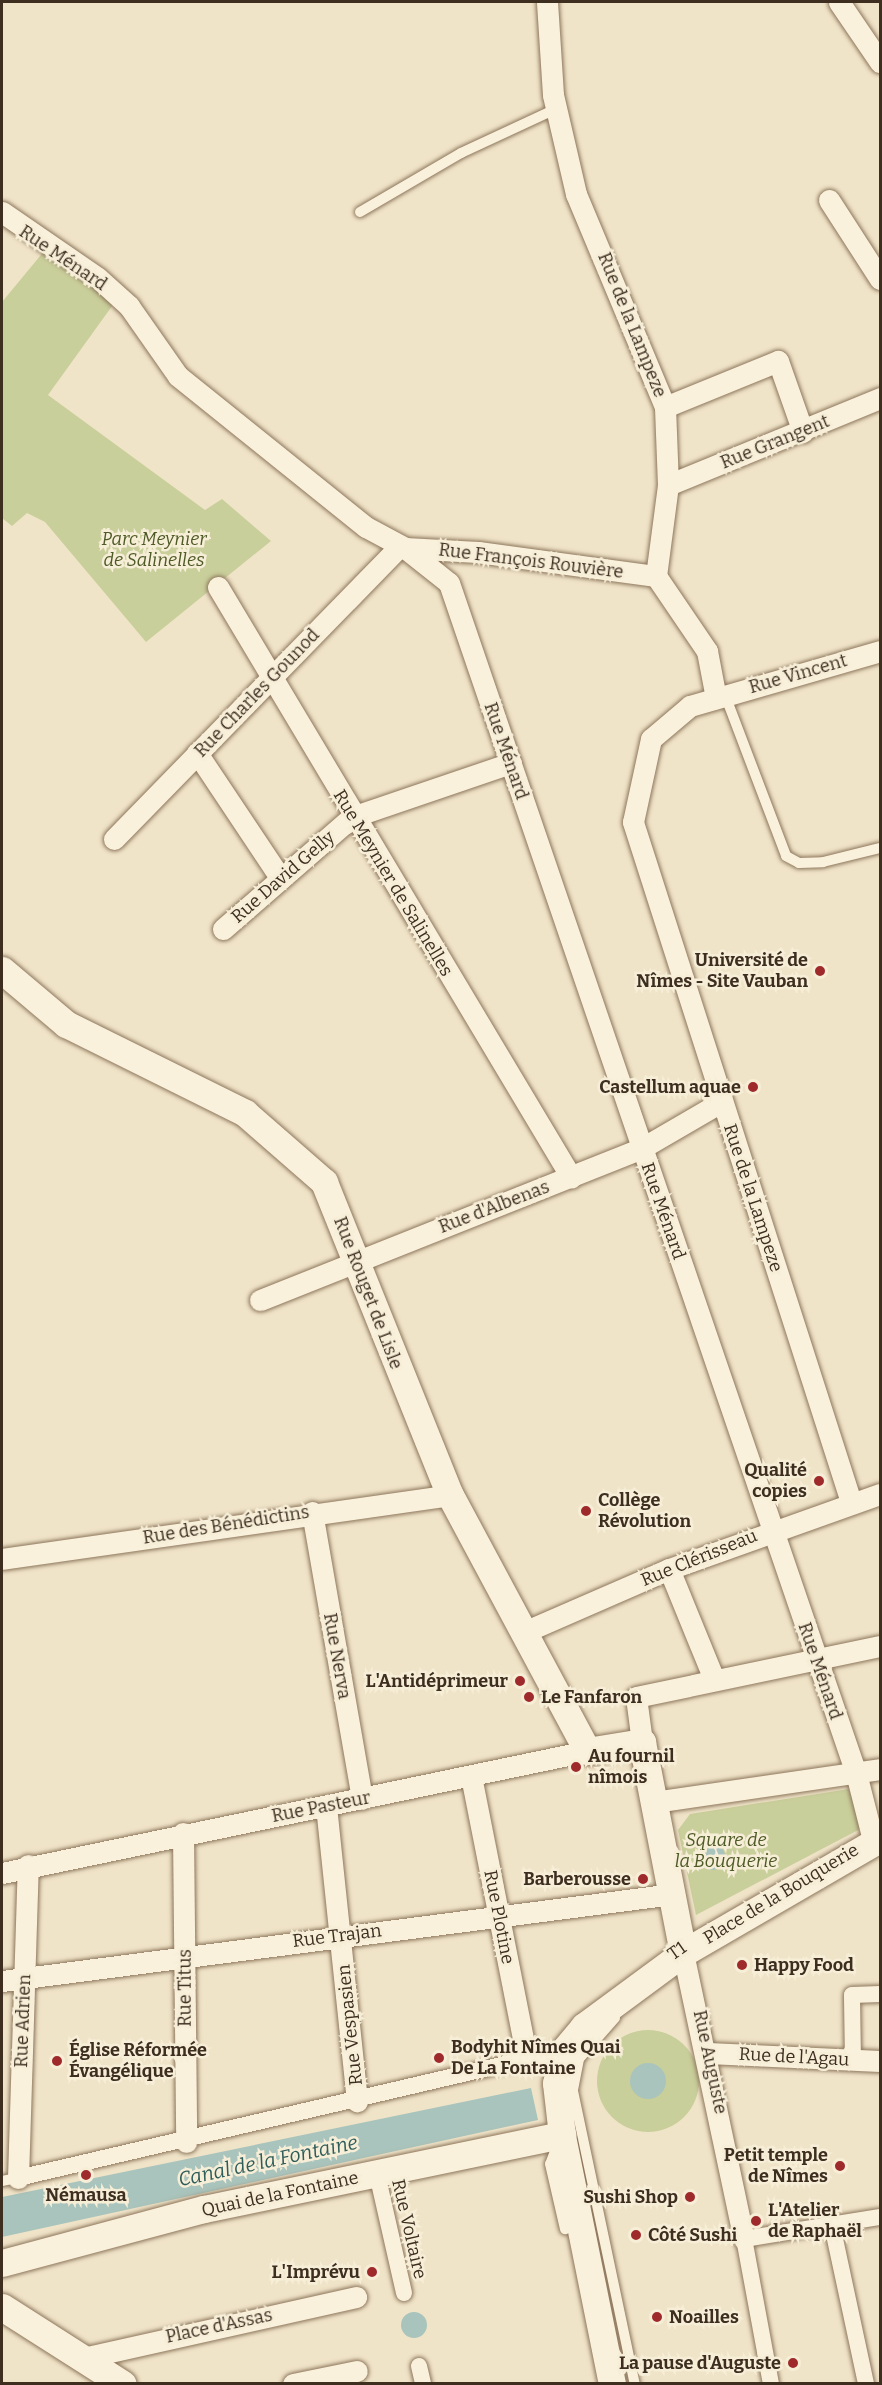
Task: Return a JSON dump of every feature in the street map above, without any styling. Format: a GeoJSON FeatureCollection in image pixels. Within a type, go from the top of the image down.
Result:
{"type":"FeatureCollection","features":[{"type":"Feature","properties":{"kind":"street","name":"Rue de la Lampeze"},"geometry":{"type":"LineString","coordinates":[[547,2],[556,109],[576,194],[665,407],[668,485],[656,576]]}},
{"type":"Feature","properties":{"kind":"street"},"geometry":{"type":"LineString","coordinates":[[839,2],[880,62]]}},
{"type":"Feature","properties":{"kind":"street"},"geometry":{"type":"LineString","coordinates":[[829,200],[880,279]]}},
{"type":"Feature","properties":{"kind":"street","name":"Rue Ménard"},"geometry":{"type":"LineString","coordinates":[[2,212],[98,278],[129,306],[178,376],[366,527],[402,547],[448,583]]}},
{"type":"Feature","properties":{"kind":"street"},"geometry":{"type":"LineString","coordinates":[[665,407],[777,361],[803,432]]}},
{"type":"Feature","properties":{"kind":"street","name":"Rue Grangent"},"geometry":{"type":"LineString","coordinates":[[668,485],[803,432],[880,398]]}},
{"type":"Feature","properties":{"kind":"street","name":"Rue François Rouvière"},"geometry":{"type":"LineString","coordinates":[[402,547],[452,550],[656,576]]}},
{"type":"Feature","properties":{"kind":"street","name":"Rue Charles Gounod"},"geometry":{"type":"LineString","coordinates":[[114,839],[270,678],[402,547]]}},
{"type":"Feature","properties":{"kind":"street","name":"Rue Ménard"},"geometry":{"type":"LineString","coordinates":[[452,550],[448,583],[878,1843]]}},
{"type":"Feature","properties":{"kind":"street"},"geometry":{"type":"LineString","coordinates":[[656,576],[707,651],[720,696]]}},
{"type":"Feature","properties":{"kind":"street","name":"Rue Meynier de Salinelles"},"geometry":{"type":"LineString","coordinates":[[218,586],[352,817],[571,1177]]}},
{"type":"Feature","properties":{"kind":"street","name":"Rue Vincent"},"geometry":{"type":"LineString","coordinates":[[720,696],[880,651]]}},
{"type":"Feature","properties":{"kind":"street","name":"Rue de la Lampeze"},"geometry":{"type":"LineString","coordinates":[[720,696],[690,706],[651,739],[633,822],[851,1502]]}},
{"type":"Feature","properties":{"kind":"street"},"geometry":{"type":"LineString","coordinates":[[197,753],[281,879]]}},
{"type":"Feature","properties":{"kind":"street","name":"Rue David Gelly"},"geometry":{"type":"LineString","coordinates":[[223,929],[352,817],[511,763]]}},
{"type":"Feature","properties":{"kind":"street","name":"Rue Rouget de Lisle"},"geometry":{"type":"LineString","coordinates":[[2,970],[66,1024],[245,1113],[324,1182],[450,1494],[522,1633],[587,1751]]}},
{"type":"Feature","properties":{"kind":"street","name":"Rue d'Albenas"},"geometry":{"type":"LineString","coordinates":[[260,1300],[355,1260],[642,1148],[722,1102]]}},
{"type":"Feature","properties":{"kind":"street","name":"Rue des Bénédictins"},"geometry":{"type":"LineString","coordinates":[[2,1559],[312,1512],[450,1494]]}},
{"type":"Feature","properties":{"kind":"street","name":"Rue Clérisseau"},"geometry":{"type":"LineString","coordinates":[[522,1633],[669,1569],[771,1530],[880,1494]]}},
{"type":"Feature","properties":{"kind":"street","name":"Rue Nerva"},"geometry":{"type":"LineString","coordinates":[[312,1512],[362,1799]]}},
{"type":"Feature","properties":{"kind":"street"},"geometry":{"type":"LineString","coordinates":[[669,1569],[712,1677]]}},
{"type":"Feature","properties":{"kind":"street"},"geometry":{"type":"LineString","coordinates":[[642,1742],[636,1697],[712,1677],[880,1646]]}},
{"type":"Feature","properties":{"kind":"street","name":"Rue Pasteur"},"geometry":{"type":"LineString","coordinates":[[2,1874],[28,1865],[183,1833],[362,1799],[587,1751],[642,1742]]}},
{"type":"Feature","properties":{"kind":"street","name":"Rue Auguste"},"geometry":{"type":"LineString","coordinates":[[642,1742],[685,1958],[708,2053],[771,2384]]}},
{"type":"Feature","properties":{"kind":"street"},"geometry":{"type":"LineString","coordinates":[[654,1802],[880,1769]]}},
{"type":"Feature","properties":{"kind":"street","name":"Rue Plotine"},"geometry":{"type":"LineString","coordinates":[[471,1776],[527,2058]]}},
{"type":"Feature","properties":{"kind":"street","name":"Rue Vespasien"},"geometry":{"type":"LineString","coordinates":[[326,1806],[357,2101]]}},
{"type":"Feature","properties":{"kind":"street","name":"Rue Titus"},"geometry":{"type":"LineString","coordinates":[[183,1833],[186,2142]]}},
{"type":"Feature","properties":{"kind":"street","name":"Place de la Bouquerie"},"geometry":{"type":"LineString","coordinates":[[561,2060],[584,2026],[685,1958],[878,1843]]}},
{"type":"Feature","properties":{"kind":"street","name":"Rue Adrien"},"geometry":{"type":"LineString","coordinates":[[10,2179],[24,1976],[28,1865]]}},
{"type":"Feature","properties":{"kind":"street","name":"Rue Trajan"},"geometry":{"type":"LineString","coordinates":[[2,1981],[24,1976],[673,1894]]}},
{"type":"Feature","properties":{"kind":"street"},"geometry":{"type":"LineString","coordinates":[[853,2061],[852,1995],[880,1994]]}},
{"type":"Feature","properties":{"kind":"street","name":"Rue de l'Agau"},"geometry":{"type":"LineString","coordinates":[[708,2053],[880,2061]]}},
{"type":"Feature","properties":{"kind":"street"},"geometry":{"type":"LineString","coordinates":[[10,2179],[186,2142],[527,2058]]}},
{"type":"Feature","properties":{"kind":"street"},"geometry":{"type":"LineString","coordinates":[[561,2060],[556,2083],[572,2137],[612,2384]]}},
{"type":"Feature","properties":{"kind":"street","name":"Quai de la Fontaine"},"geometry":{"type":"LineString","coordinates":[[2,2263],[204,2209],[572,2137]]}},
{"type":"Feature","properties":{"kind":"street","name":"Rue Voltaire"},"geometry":{"type":"LineString","coordinates":[[377,2174],[404,2293]]}},
{"type":"Feature","properties":{"kind":"street"},"geometry":{"type":"LineString","coordinates":[[744,2239],[880,2217]]}},
{"type":"Feature","properties":{"kind":"street"},"geometry":{"type":"LineString","coordinates":[[832,2225],[866,2384]]}},
{"type":"Feature","properties":{"kind":"street","name":"Place d'Assas"},"geometry":{"type":"LineString","coordinates":[[83,2358],[356,2297]]}},
{"type":"Feature","properties":{"kind":"street"},"geometry":{"type":"LineString","coordinates":[[2,2307],[123,2384]]}},
{"type":"Feature","properties":{"kind":"street"},"geometry":{"type":"LineString","coordinates":[[419,2366],[423,2384]]}},
{"type":"Feature","properties":{"kind":"street"},"geometry":{"type":"LineString","coordinates":[[293,2384],[357,2371]]}},
{"type":"Feature","properties":{"kind":"lane"},"geometry":{"type":"LineString","coordinates":[[360,212],[461,153],[556,109]]}},
{"type":"Feature","properties":{"kind":"lane"},"geometry":{"type":"LineString","coordinates":[[720,696],[786,856],[799,863],[824,862],[880,848]]}},
{"type":"Feature","properties":{"kind":"lane","name":"T1"},"geometry":{"type":"LineString","coordinates":[[635,2384],[572,2137],[573,2091],[579,2058],[609,2023],[685,1958]]}},
{"type":"Feature","properties":{"kind":"lane"},"geometry":{"type":"LineString","coordinates":[[527,2058],[561,2060]]}},
{"type":"Feature","properties":{"kind":"lane"},"geometry":{"type":"LineString","coordinates":[[565,2229],[550,2164],[572,2137]]}},
{"type":"Feature","properties":{"kind":"green space","name":"Parc Meynier de Salinelles"},"geometry":{"type":"Polygon","coordinates":[[[45,250],[115,302],[48,395],[205,510],[222,499],[271,541],[146,642],[45,522],[27,513],[12,526],[2,518],[2,302],[45,250]]]}},
{"type":"Feature","properties":{"kind":"green space","name":"Square de la Bouquerie"},"geometry":{"type":"Polygon","coordinates":[[[849,1789],[862,1828],[696,1915],[678,1830],[690,1814],[849,1789]]]}},
{"type":"Feature","properties":{"kind":"green space"},"geometry":{"type":"Polygon","coordinates":[[[648,2030],[667,2034],[684,2045],[695,2062],[699,2081],[695,2100],[684,2117],[667,2128],[648,2132],[629,2128],[612,2117],[601,2100],[597,2081],[601,2062],[612,2045],[629,2034],[648,2030]]]}},
{"type":"Feature","properties":{"kind":"water"},"geometry":{"type":"Polygon","coordinates":[[[712,1844],[721,1848],[725,1857],[721,1866],[712,1870],[703,1866],[699,1857],[703,1848],[712,1844]]]}},
{"type":"Feature","properties":{"kind":"water"},"geometry":{"type":"Polygon","coordinates":[[[648,2063],[661,2068],[666,2081],[661,2094],[648,2099],[635,2094],[630,2081],[635,2068],[648,2063]]]}},
{"type":"Feature","properties":{"kind":"water","name":"Canal de la Fontaine"},"geometry":{"type":"Polygon","coordinates":[[[531,2088],[538,2120],[2,2237],[2,2197],[531,2088]]]}},
{"type":"Feature","properties":{"kind":"water"},"geometry":{"type":"Polygon","coordinates":[[[414,2312],[423,2316],[427,2325],[423,2334],[414,2338],[405,2334],[401,2325],[405,2316],[414,2312]]]}},
{"type":"Feature","properties":{"kind":"place","name":"Université de Nîmes - Site Vauban"},"geometry":{"type":"Point","coordinates":[820,971]}},
{"type":"Feature","properties":{"kind":"place","name":"Castellum aquae"},"geometry":{"type":"Point","coordinates":[753,1087]}},
{"type":"Feature","properties":{"kind":"place","name":"Qualité copies"},"geometry":{"type":"Point","coordinates":[819,1481]}},
{"type":"Feature","properties":{"kind":"place","name":"Collège Révolution"},"geometry":{"type":"Point","coordinates":[586,1511]}},
{"type":"Feature","properties":{"kind":"place","name":"L'Antidéprimeur"},"geometry":{"type":"Point","coordinates":[520,1681]}},
{"type":"Feature","properties":{"kind":"place","name":"Le Fanfaron"},"geometry":{"type":"Point","coordinates":[529,1697]}},
{"type":"Feature","properties":{"kind":"place","name":"Au fournil nîmois"},"geometry":{"type":"Point","coordinates":[576,1767]}},
{"type":"Feature","properties":{"kind":"place","name":"Barberousse"},"geometry":{"type":"Point","coordinates":[643,1879]}},
{"type":"Feature","properties":{"kind":"place","name":"Happy Food"},"geometry":{"type":"Point","coordinates":[742,1965]}},
{"type":"Feature","properties":{"kind":"place","name":"Bodyhit Nîmes Quai De La Fontaine"},"geometry":{"type":"Point","coordinates":[439,2058]}},
{"type":"Feature","properties":{"kind":"place","name":"Église Réformée Évangélique"},"geometry":{"type":"Point","coordinates":[57,2061]}},
{"type":"Feature","properties":{"kind":"place","name":"Petit temple de Nîmes"},"geometry":{"type":"Point","coordinates":[840,2166]}},
{"type":"Feature","properties":{"kind":"place","name":"Némausa"},"geometry":{"type":"Point","coordinates":[86,2175]}},
{"type":"Feature","properties":{"kind":"place","name":"Sushi Shop"},"geometry":{"type":"Point","coordinates":[690,2197]}},
{"type":"Feature","properties":{"kind":"place","name":"L'Atelier de Raphaël"},"geometry":{"type":"Point","coordinates":[756,2221]}},
{"type":"Feature","properties":{"kind":"place","name":"Côté Sushi"},"geometry":{"type":"Point","coordinates":[636,2235]}},
{"type":"Feature","properties":{"kind":"place","name":"L'Imprévu"},"geometry":{"type":"Point","coordinates":[372,2272]}},
{"type":"Feature","properties":{"kind":"place","name":"Noailles"},"geometry":{"type":"Point","coordinates":[657,2317]}},
{"type":"Feature","properties":{"kind":"place","name":"La pause d'Auguste"},"geometry":{"type":"Point","coordinates":[793,2363]}}]}
